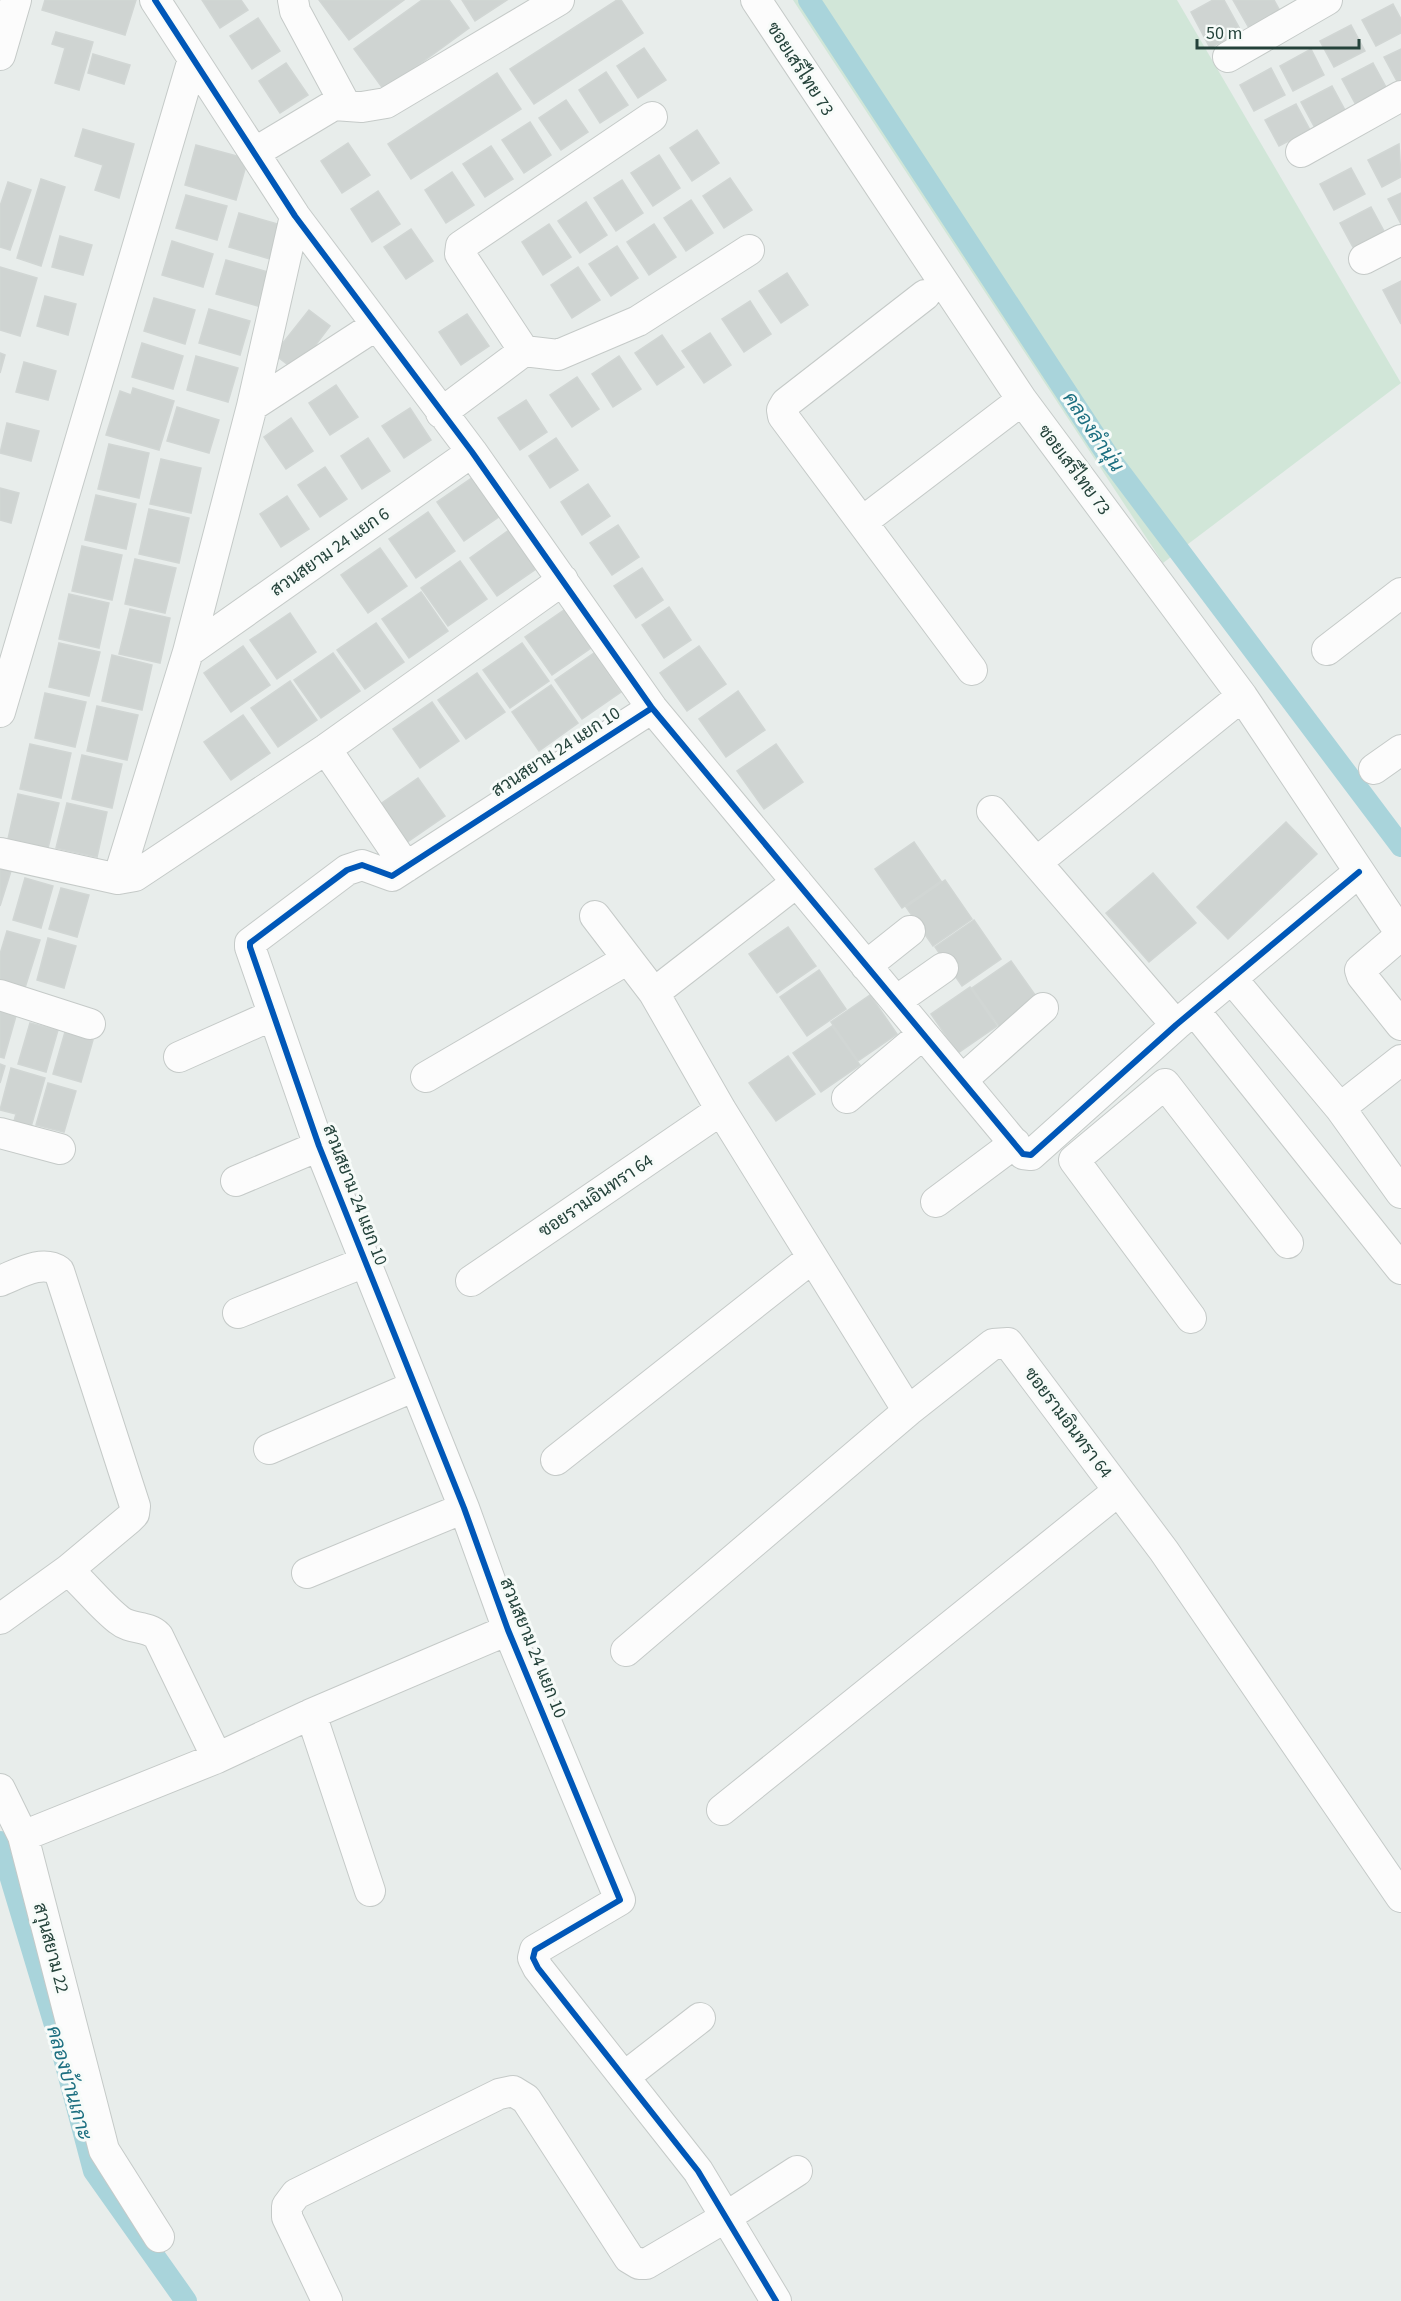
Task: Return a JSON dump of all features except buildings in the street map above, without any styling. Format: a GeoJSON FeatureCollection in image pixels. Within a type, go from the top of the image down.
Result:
{"type":"FeatureCollection","features":[{"type":"Feature","properties":{"kind":"street"},"geometry":{"type":"LineString","coordinates":[[0,55],[16,0]]}},
{"type":"Feature","properties":{"kind":"street"},"geometry":{"type":"LineString","coordinates":[[155,0],[295,216],[375,326],[472,452],[652,708],[1023,1154],[1031,1155],[1185,1017],[1359,872]]}},
{"type":"Feature","properties":{"kind":"street"},"geometry":{"type":"LineString","coordinates":[[294,0],[296,10],[345,104]]}},
{"type":"Feature","properties":{"kind":"street"},"geometry":{"type":"LineString","coordinates":[[254,153],[334,105],[362,107],[386,103],[558,0]]}},
{"type":"Feature","properties":{"kind":"street","name":"ซอยเสรีไทย 73"},"geometry":{"type":"LineString","coordinates":[[756,0],[1022,400],[1242,696],[1401,935]]}},
{"type":"Feature","properties":{"kind":"street"},"geometry":{"type":"LineString","coordinates":[[1228,57],[1327,0]]}},
{"type":"Feature","properties":{"kind":"street"},"geometry":{"type":"LineString","coordinates":[[0,712],[193,59]]}},
{"type":"Feature","properties":{"kind":"street"},"geometry":{"type":"LineString","coordinates":[[1301,152],[1401,96]]}},
{"type":"Feature","properties":{"kind":"street"},"geometry":{"type":"LineString","coordinates":[[524,351],[460,254],[460,246],[652,117]]}},
{"type":"Feature","properties":{"kind":"street"},"geometry":{"type":"LineString","coordinates":[[118,879],[188,652],[252,406],[295,216]]}},
{"type":"Feature","properties":{"kind":"street"},"geometry":{"type":"LineString","coordinates":[[1364,259],[1401,240]]}},
{"type":"Feature","properties":{"kind":"street"},"geometry":{"type":"LineString","coordinates":[[441,413],[524,351],[558,355],[638,321],[749,250]]}},
{"type":"Feature","properties":{"kind":"street"},"geometry":{"type":"LineString","coordinates":[[925,295],[786,402],[782,410],[783,416],[972,670]]}},
{"type":"Feature","properties":{"kind":"street"},"geometry":{"type":"LineString","coordinates":[[252,406],[375,326]]}},
{"type":"Feature","properties":{"kind":"street"},"geometry":{"type":"LineString","coordinates":[[862,522],[1022,400]]}},
{"type":"Feature","properties":{"kind":"street","name":"สวนสยาม 24 แยก 6"},"geometry":{"type":"LineString","coordinates":[[188,652],[472,452]]}},
{"type":"Feature","properties":{"kind":"street"},"geometry":{"type":"LineString","coordinates":[[0,853],[118,879],[135,876],[326,749],[563,579]]}},
{"type":"Feature","properties":{"kind":"street"},"geometry":{"type":"LineString","coordinates":[[1327,650],[1401,593]]}},
{"type":"Feature","properties":{"kind":"street"},"geometry":{"type":"LineString","coordinates":[[1037,862],[1242,696]]}},
{"type":"Feature","properties":{"kind":"street","name":"สวนสยาม 24 แยก 10"},"geometry":{"type":"LineString","coordinates":[[624,2077],[538,1968],[533,1958],[535,1950],[620,1900],[508,1630],[464,1508],[319,1146],[250,943],[347,870],[362,865],[390,876],[652,708]]}},
{"type":"Feature","properties":{"kind":"street"},"geometry":{"type":"LineString","coordinates":[[326,749],[406,867]]}},
{"type":"Feature","properties":{"kind":"street"},"geometry":{"type":"LineString","coordinates":[[1374,769],[1401,750]]}},
{"type":"Feature","properties":{"kind":"street"},"geometry":{"type":"LineString","coordinates":[[992,811],[1037,862],[1185,1017],[1401,1269]]}},
{"type":"Feature","properties":{"kind":"street"},"geometry":{"type":"LineString","coordinates":[[654,993],[797,882]]}},
{"type":"Feature","properties":{"kind":"street"},"geometry":{"type":"LineString","coordinates":[[595,915],[654,993],[721,1110],[908,1411],[626,1651]]}},
{"type":"Feature","properties":{"kind":"street"},"geometry":{"type":"LineString","coordinates":[[866,966],[910,931]]}},
{"type":"Feature","properties":{"kind":"street"},"geometry":{"type":"LineString","coordinates":[[1401,935],[1360,970],[1362,976],[1401,1024]]}},
{"type":"Feature","properties":{"kind":"street"},"geometry":{"type":"LineString","coordinates":[[426,1077],[628,959]]}},
{"type":"Feature","properties":{"kind":"street"},"geometry":{"type":"LineString","coordinates":[[896,1001],[943,969]]}},
{"type":"Feature","properties":{"kind":"street"},"geometry":{"type":"LineString","coordinates":[[1232,979],[1340,1108],[1401,1193]]}},
{"type":"Feature","properties":{"kind":"street"},"geometry":{"type":"LineString","coordinates":[[0,995],[90,1023]]}},
{"type":"Feature","properties":{"kind":"street"},"geometry":{"type":"LineString","coordinates":[[962,1080],[1043,1008]]}},
{"type":"Feature","properties":{"kind":"street"},"geometry":{"type":"LineString","coordinates":[[179,1057],[273,1015]]}},
{"type":"Feature","properties":{"kind":"street"},"geometry":{"type":"LineString","coordinates":[[847,1098],[923,1034]]}},
{"type":"Feature","properties":{"kind":"street"},"geometry":{"type":"LineString","coordinates":[[1138,1059],[1164,1084],[1288,1243]]}},
{"type":"Feature","properties":{"kind":"street"},"geometry":{"type":"LineString","coordinates":[[1340,1108],[1401,1060]]}},
{"type":"Feature","properties":{"kind":"street"},"geometry":{"type":"LineString","coordinates":[[1164,1084],[1074,1160],[1191,1318]]}},
{"type":"Feature","properties":{"kind":"street","name":"ซอยรามอินทรา 64"},"geometry":{"type":"LineString","coordinates":[[471,1281],[721,1110]]}},
{"type":"Feature","properties":{"kind":"street"},"geometry":{"type":"LineString","coordinates":[[0,1133],[60,1149]]}},
{"type":"Feature","properties":{"kind":"street"},"geometry":{"type":"LineString","coordinates":[[936,1202],[1015,1143]]}},
{"type":"Feature","properties":{"kind":"street"},"geometry":{"type":"LineString","coordinates":[[236,1181],[319,1146]]}},
{"type":"Feature","properties":{"kind":"street"},"geometry":{"type":"LineString","coordinates":[[556,1460],[812,1258]]}},
{"type":"Feature","properties":{"kind":"street"},"geometry":{"type":"LineString","coordinates":[[238,1313],[365,1262]]}},
{"type":"Feature","properties":{"kind":"street"},"geometry":{"type":"LineString","coordinates":[[0,1281],[43,1266],[52,1266],[59,1271],[135,1506],[129,1519],[68,1570],[0,1619]]}},
{"type":"Feature","properties":{"kind":"street","name":"ซอยรามอินทรา 64"},"geometry":{"type":"LineString","coordinates":[[908,1411],[993,1344],[1008,1343],[1164,1551],[1401,1897]]}},
{"type":"Feature","properties":{"kind":"street"},"geometry":{"type":"LineString","coordinates":[[269,1449],[415,1386]]}},
{"type":"Feature","properties":{"kind":"street"},"geometry":{"type":"LineString","coordinates":[[722,1810],[1118,1491]]}},
{"type":"Feature","properties":{"kind":"street"},"geometry":{"type":"LineString","coordinates":[[308,1573],[464,1508]]}},
{"type":"Feature","properties":{"kind":"street"},"geometry":{"type":"LineString","coordinates":[[68,1570],[119,1620],[130,1626],[148,1629],[158,1636],[217,1758]]}},
{"type":"Feature","properties":{"kind":"street"},"geometry":{"type":"LineString","coordinates":[[23,1836],[217,1758],[311,1714],[508,1630]]}},
{"type":"Feature","properties":{"kind":"street"},"geometry":{"type":"LineString","coordinates":[[311,1714],[370,1892]]}},
{"type":"Feature","properties":{"kind":"street","name":"สาุนสยาม 22"},"geometry":{"type":"LineString","coordinates":[[0,1789],[23,1836],[104,2150],[159,2237]]}},
{"type":"Feature","properties":{"kind":"street"},"geometry":{"type":"LineString","coordinates":[[700,2018],[624,2077],[698,2171],[776,2301]]}},
{"type":"Feature","properties":{"kind":"street"},"geometry":{"type":"LineString","coordinates":[[327,2301],[287,2217],[287,2206],[296,2194],[499,2094],[513,2091],[526,2099],[629,2258],[646,2264],[726,2217],[797,2171]]}},
{"type":"Feature","properties":{"kind":"green space"},"geometry":{"type":"Polygon","coordinates":[[[793,0],[1177,0],[1401,383],[1163,563],[793,0]]]}},
{"type":"Feature","properties":{"kind":"waterway","name":"คลองลำนุ่น"},"geometry":{"type":"LineString","coordinates":[[809,0],[1110,459],[1401,846]]}},
{"type":"Feature","properties":{"kind":"waterway","name":"คลองบ้านเกาะ"},"geometry":{"type":"LineString","coordinates":[[0,1842],[58,2035],[94,2171],[186,2301]]}},
{"type":"Feature","properties":{"kind":"cycle path"},"geometry":{"type":"LineString","coordinates":[[155,0],[295,216],[472,452],[652,708],[1023,1154],[1031,1155],[1176,1025],[1359,872]]}},
{"type":"Feature","properties":{"kind":"cycle path"},"geometry":{"type":"LineString","coordinates":[[652,708],[392,876],[362,865],[347,870],[250,943],[250,947],[319,1146],[464,1508],[508,1630],[620,1900],[535,1950],[533,1958],[538,1968],[698,2171],[776,2301]]}}]}
